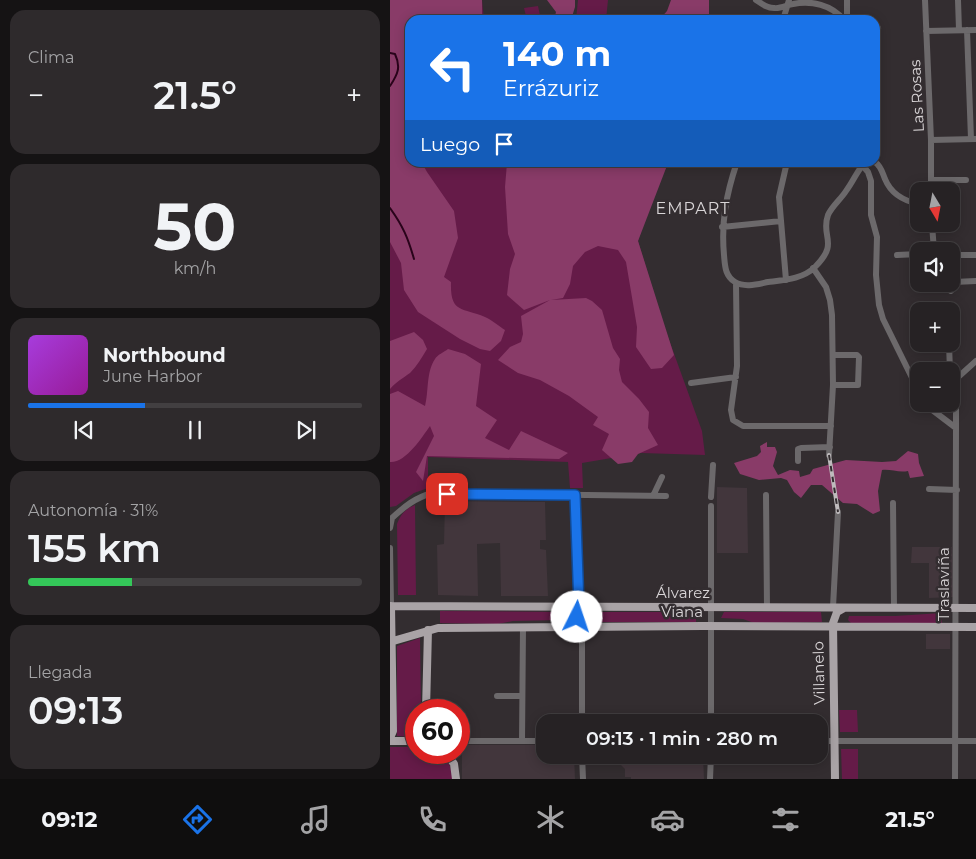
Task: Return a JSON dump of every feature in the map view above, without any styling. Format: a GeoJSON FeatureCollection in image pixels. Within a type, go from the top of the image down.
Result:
{"type":"FeatureCollection","features":[{"type":"Feature","properties":{"kind":"main road","name":"Álvarez"},"geometry":{"type":"LineString","coordinates":[[390,606],[976,608]]}},
{"type":"Feature","properties":{"kind":"main road"},"geometry":{"type":"LineString","coordinates":[[390,606],[392,732],[390,740],[405,741]]}},
{"type":"Feature","properties":{"kind":"main road"},"geometry":{"type":"LineString","coordinates":[[570,626],[577,616],[579,606]]}},
{"type":"Feature","properties":{"kind":"main road"},"geometry":{"type":"LineString","coordinates":[[833,627],[835,615],[846,607]]}},
{"type":"Feature","properties":{"kind":"main road","name":"Viana"},"geometry":{"type":"LineString","coordinates":[[390,642],[438,628],[570,626],[976,627]]}},
{"type":"Feature","properties":{"kind":"main road","name":"Villanelo"},"geometry":{"type":"LineString","coordinates":[[833,627],[834,779]]}},
{"type":"Feature","properties":{"kind":"main road"},"geometry":{"type":"LineString","coordinates":[[426,699],[428,630]]}},
{"type":"Feature","properties":{"kind":"main road"},"geometry":{"type":"LineString","coordinates":[[454,764],[456,779]]}},
{"type":"Feature","properties":{"kind":"street"},"geometry":{"type":"LineString","coordinates":[[756,0],[764,6],[776,9],[788,3],[813,2],[832,9],[839,15]]}},
{"type":"Feature","properties":{"kind":"street"},"geometry":{"type":"LineString","coordinates":[[846,15],[847,0]]}},
{"type":"Feature","properties":{"kind":"street","name":"Las Rosas"},"geometry":{"type":"LineString","coordinates":[[925,0],[931,180]]}},
{"type":"Feature","properties":{"kind":"street"},"geometry":{"type":"LineString","coordinates":[[958,0],[959,30]]}},
{"type":"Feature","properties":{"kind":"street"},"geometry":{"type":"LineString","coordinates":[[784,15],[788,3]]}},
{"type":"Feature","properties":{"kind":"street"},"geometry":{"type":"LineString","coordinates":[[931,140],[973,139],[967,30]]}},
{"type":"Feature","properties":{"kind":"street"},"geometry":{"type":"LineString","coordinates":[[926,31],[976,30]]}},
{"type":"Feature","properties":{"kind":"street"},"geometry":{"type":"LineString","coordinates":[[735,167],[727,195],[722,227],[726,271],[728,276],[736,283],[748,285],[786,280],[813,268],[828,250],[829,238],[826,224],[830,211],[848,189],[862,167]]}},
{"type":"Feature","properties":{"kind":"street"},"geometry":{"type":"LineString","coordinates":[[786,280],[779,197],[787,167]]}},
{"type":"Feature","properties":{"kind":"street"},"geometry":{"type":"LineString","coordinates":[[866,167],[871,181],[871,215],[876,237],[878,305],[882,319],[910,374]]}},
{"type":"Feature","properties":{"kind":"street"},"geometry":{"type":"LineString","coordinates":[[879,167],[888,187],[910,202]]}},
{"type":"Feature","properties":{"kind":"street"},"geometry":{"type":"LineString","coordinates":[[931,180],[966,180]]}},
{"type":"Feature","properties":{"kind":"street"},"geometry":{"type":"LineString","coordinates":[[722,227],[781,221]]}},
{"type":"Feature","properties":{"kind":"street"},"geometry":{"type":"LineString","coordinates":[[897,255],[910,254]]}},
{"type":"Feature","properties":{"kind":"street"},"geometry":{"type":"LineString","coordinates":[[960,255],[976,255]]}},
{"type":"Feature","properties":{"kind":"street"},"geometry":{"type":"LineString","coordinates":[[813,268],[826,287],[830,300],[833,355],[829,455]]}},
{"type":"Feature","properties":{"kind":"street"},"geometry":{"type":"LineString","coordinates":[[960,282],[976,281]]}},
{"type":"Feature","properties":{"kind":"street"},"geometry":{"type":"LineString","coordinates":[[736,283],[736,377],[731,410],[733,420],[743,426],[831,426]]}},
{"type":"Feature","properties":{"kind":"street"},"geometry":{"type":"LineString","coordinates":[[832,385],[858,385],[859,357],[857,355],[833,355]]}},
{"type":"Feature","properties":{"kind":"street"},"geometry":{"type":"LineString","coordinates":[[960,373],[976,361]]}},
{"type":"Feature","properties":{"kind":"street"},"geometry":{"type":"LineString","coordinates":[[691,383],[736,377]]}},
{"type":"Feature","properties":{"kind":"street"},"geometry":{"type":"LineString","coordinates":[[935,412],[956,428]]}},
{"type":"Feature","properties":{"kind":"street","name":"Traslaviña"},"geometry":{"type":"LineString","coordinates":[[955,412],[957,490],[955,779]]}},
{"type":"Feature","properties":{"kind":"street"},"geometry":{"type":"LineString","coordinates":[[798,460],[798,449],[830,447]]}},
{"type":"Feature","properties":{"kind":"street"},"geometry":{"type":"LineString","coordinates":[[711,497],[713,465]]}},
{"type":"Feature","properties":{"kind":"street"},"geometry":{"type":"LineString","coordinates":[[653,496],[662,477]]}},
{"type":"Feature","properties":{"kind":"street"},"geometry":{"type":"LineString","coordinates":[[928,489],[957,490]]}},
{"type":"Feature","properties":{"kind":"street"},"geometry":{"type":"LineString","coordinates":[[390,528],[391,518],[409,502],[421,496],[432,494],[666,496]]}},
{"type":"Feature","properties":{"kind":"street"},"geometry":{"type":"LineString","coordinates":[[575,495],[579,606]]}},
{"type":"Feature","properties":{"kind":"street"},"geometry":{"type":"LineString","coordinates":[[766,496],[767,607]]}},
{"type":"Feature","properties":{"kind":"street"},"geometry":{"type":"LineString","coordinates":[[893,503],[894,607]]}},
{"type":"Feature","properties":{"kind":"street"},"geometry":{"type":"LineString","coordinates":[[711,506],[711,714]]}},
{"type":"Feature","properties":{"kind":"street"},"geometry":{"type":"LineString","coordinates":[[833,607],[838,512]]}},
{"type":"Feature","properties":{"kind":"street"},"geometry":{"type":"LineString","coordinates":[[390,548],[390,606]]}},
{"type":"Feature","properties":{"kind":"street"},"geometry":{"type":"LineString","coordinates":[[582,626],[582,714]]}},
{"type":"Feature","properties":{"kind":"street"},"geometry":{"type":"LineString","coordinates":[[522,741],[523,627]]}},
{"type":"Feature","properties":{"kind":"street"},"geometry":{"type":"LineString","coordinates":[[497,696],[522,696]]}},
{"type":"Feature","properties":{"kind":"street"},"geometry":{"type":"LineString","coordinates":[[470,741],[536,741]]}},
{"type":"Feature","properties":{"kind":"street"},"geometry":{"type":"LineString","coordinates":[[828,741],[976,741]]}},
{"type":"Feature","properties":{"kind":"street"},"geometry":{"type":"LineString","coordinates":[[582,764],[582,779]]}},
{"type":"Feature","properties":{"kind":"street"},"geometry":{"type":"LineString","coordinates":[[710,779],[711,764]]}},
{"type":"Feature","properties":{"kind":"shaded area"},"geometry":{"type":"Polygon","coordinates":[[[390,0],[482,0],[484,15],[405,15],[405,167],[662,167],[638,241],[664,326],[702,431],[705,455],[641,453],[582,463],[583,488],[570,488],[568,462],[428,457],[428,488],[414,493],[396,506],[390,507],[390,0]]]}},
{"type":"Feature","properties":{"kind":"shaded area"},"geometry":{"type":"Polygon","coordinates":[[[390,0],[482,0],[482,15],[405,15],[405,167],[424,167],[454,211],[458,238],[444,277],[451,282],[451,292],[455,304],[459,308],[488,318],[505,330],[501,341],[490,351],[480,349],[460,339],[418,312],[404,290],[401,263],[390,242],[390,0]]]}},
{"type":"Feature","properties":{"kind":"shaded area"},"geometry":{"type":"Polygon","coordinates":[[[547,0],[575,0],[573,15],[555,15],[556,12],[547,0]]]}},
{"type":"Feature","properties":{"kind":"shaded area"},"geometry":{"type":"Polygon","coordinates":[[[578,0],[608,0],[606,15],[576,15],[578,0]]]}},
{"type":"Feature","properties":{"kind":"shaded area"},"geometry":{"type":"Polygon","coordinates":[[[671,0],[709,0],[709,15],[663,15],[671,0]]]}},
{"type":"Feature","properties":{"kind":"shaded area"},"geometry":{"type":"Polygon","coordinates":[[[538,6],[540,15],[526,15],[524,8],[538,6]]]}},
{"type":"Feature","properties":{"kind":"shaded area"},"geometry":{"type":"Polygon","coordinates":[[[507,167],[666,167],[638,241],[674,355],[662,368],[651,369],[636,347],[637,327],[626,262],[618,250],[598,246],[585,252],[573,266],[570,284],[563,298],[551,300],[586,298],[602,310],[613,348],[620,359],[619,370],[622,382],[649,412],[648,428],[658,445],[638,454],[632,462],[618,464],[602,450],[609,434],[593,425],[598,417],[569,396],[540,380],[518,373],[498,360],[510,347],[521,342],[523,334],[521,316],[550,300],[524,310],[507,295],[510,269],[515,254],[508,234],[505,187],[507,167]]]}},
{"type":"Feature","properties":{"kind":"shaded area"},"geometry":{"type":"Polygon","coordinates":[[[414,332],[423,340],[427,349],[413,370],[390,389],[390,341],[414,332]]]}},
{"type":"Feature","properties":{"kind":"shaded area"},"geometry":{"type":"Polygon","coordinates":[[[448,349],[465,354],[481,364],[476,406],[497,420],[485,438],[509,450],[521,431],[568,453],[559,459],[427,456],[423,481],[416,472],[434,436],[430,426],[408,454],[396,461],[390,462],[390,394],[398,391],[425,406],[432,364],[437,356],[448,349]]]}},
{"type":"Feature","properties":{"kind":"shaded area"},"geometry":{"type":"Polygon","coordinates":[[[767,442],[767,447],[775,447],[777,452],[773,466],[778,475],[790,470],[799,471],[800,477],[810,474],[813,469],[846,460],[896,461],[908,451],[918,454],[924,476],[910,478],[908,471],[882,470],[878,491],[880,511],[873,514],[857,504],[843,503],[822,485],[811,485],[801,498],[794,492],[787,480],[781,478],[759,480],[740,474],[734,463],[757,456],[761,452],[760,446],[767,442]]]}},
{"type":"Feature","properties":{"kind":"shaded area"},"geometry":{"type":"Polygon","coordinates":[[[717,487],[747,488],[748,553],[717,553],[717,487]]]}},
{"type":"Feature","properties":{"kind":"shaded area"},"geometry":{"type":"Polygon","coordinates":[[[445,501],[545,502],[546,540],[540,540],[540,549],[546,550],[548,596],[501,596],[500,543],[477,544],[478,596],[438,595],[437,545],[444,544],[445,501]]]}},
{"type":"Feature","properties":{"kind":"shaded area"},"geometry":{"type":"Polygon","coordinates":[[[415,505],[416,595],[398,595],[397,524],[404,512],[415,505]]]}},
{"type":"Feature","properties":{"kind":"shaded area"},"geometry":{"type":"Polygon","coordinates":[[[912,547],[952,547],[953,597],[929,598],[929,563],[911,563],[912,547]]]}},
{"type":"Feature","properties":{"kind":"shaded area"},"geometry":{"type":"Polygon","coordinates":[[[440,611],[564,612],[561,620],[513,621],[498,624],[440,623],[440,611]]]}},
{"type":"Feature","properties":{"kind":"shaded area"},"geometry":{"type":"Polygon","coordinates":[[[594,612],[696,612],[696,622],[594,622],[594,612]]]}},
{"type":"Feature","properties":{"kind":"shaded area"},"geometry":{"type":"Polygon","coordinates":[[[724,612],[821,612],[822,622],[754,623],[743,619],[721,618],[724,612]]]}},
{"type":"Feature","properties":{"kind":"shaded area"},"geometry":{"type":"Polygon","coordinates":[[[942,613],[942,623],[851,623],[848,620],[849,616],[942,613]]]}},
{"type":"Feature","properties":{"kind":"shaded area"},"geometry":{"type":"Polygon","coordinates":[[[926,634],[950,634],[950,649],[926,649],[926,634]]]}},
{"type":"Feature","properties":{"kind":"shaded area"},"geometry":{"type":"Polygon","coordinates":[[[420,638],[421,699],[405,699],[405,736],[397,736],[397,646],[420,638]]]}},
{"type":"Feature","properties":{"kind":"shaded area"},"geometry":{"type":"Polygon","coordinates":[[[839,710],[857,710],[858,732],[840,732],[839,710]]]}},
{"type":"Feature","properties":{"kind":"shaded area"},"geometry":{"type":"Polygon","coordinates":[[[470,745],[536,745],[536,764],[574,764],[575,779],[462,779],[462,764],[470,764],[470,745]]]}},
{"type":"Feature","properties":{"kind":"shaded area"},"geometry":{"type":"Polygon","coordinates":[[[390,747],[405,747],[405,764],[449,764],[453,779],[390,779],[390,747]]]}},
{"type":"Feature","properties":{"kind":"shaded area"},"geometry":{"type":"Polygon","coordinates":[[[841,749],[858,749],[858,779],[842,779],[841,749]]]}},
{"type":"Feature","properties":{"kind":"shaded area"},"geometry":{"type":"Polygon","coordinates":[[[620,764],[703,764],[704,779],[631,779],[631,777],[625,777],[625,769],[620,764]]]}},
{"type":"Feature","properties":{"kind":"waterway"},"geometry":{"type":"LineString","coordinates":[[390,53],[395,54],[398,67],[397,74],[390,86]]}},
{"type":"Feature","properties":{"kind":"waterway"},"geometry":{"type":"LineString","coordinates":[[390,208],[405,232],[414,259]]}},
{"type":"Feature","properties":{"kind":"railway"},"geometry":{"type":"LineString","coordinates":[[829,455],[838,512]]}},
{"type":"Feature","properties":{"kind":"district","name":"EMPART"},"geometry":{"type":"Point","coordinates":[693,208]}},
{"type":"Feature","properties":{"kind":"route"},"geometry":{"type":"LineString","coordinates":[[447,494],[575,495],[579,606],[577,617]]}}]}
